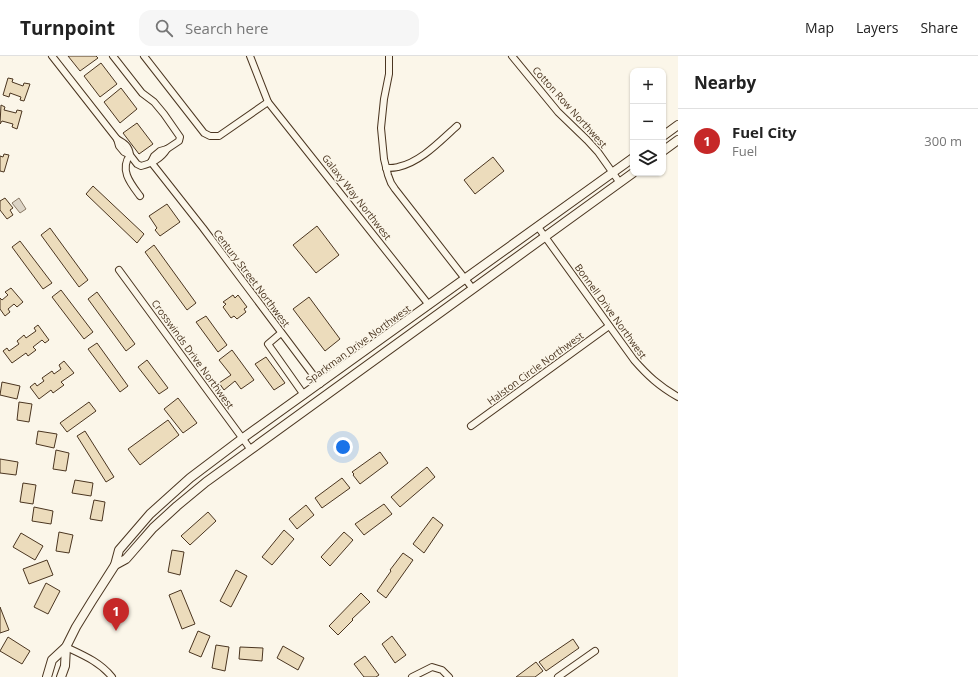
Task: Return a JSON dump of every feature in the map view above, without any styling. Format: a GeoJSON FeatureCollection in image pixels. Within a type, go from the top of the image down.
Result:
{"type":"FeatureCollection","features":[{"type":"Feature","properties":{"kind":"main road"},"geometry":{"type":"LineString","coordinates":[[666,134],[678,125]]}},
{"type":"Feature","properties":{"kind":"main road"},"geometry":{"type":"LineString","coordinates":[[666,149],[678,140]]}},
{"type":"Feature","properties":{"kind":"main road","name":"Sparkman Drive Northwest"},"geometry":{"type":"LineString","coordinates":[[47,677],[52,660],[66,647],[76,627],[116,565],[119,550],[150,514],[190,478],[243,438],[630,160]]}},
{"type":"Feature","properties":{"kind":"main road","name":"Sparkman Drive Northwest"},"geometry":{"type":"LineString","coordinates":[[116,565],[126,559],[153,528],[206,482],[630,175]]}},
{"type":"Feature","properties":{"kind":"main road","name":"Sparkman Drive Northwest"},"geometry":{"type":"LineString","coordinates":[[61,677],[65,666],[66,647]]}},
{"type":"Feature","properties":{"kind":"street"},"geometry":{"type":"LineString","coordinates":[[52,56],[117,140],[119,146],[124,152],[130,155],[137,164],[141,166],[151,162],[157,153],[167,149],[178,141],[180,137],[164,114],[154,102],[142,93],[113,56]]}},
{"type":"Feature","properties":{"kind":"street"},"geometry":{"type":"LineString","coordinates":[[144,56],[204,133],[210,136],[219,136],[268,102]]}},
{"type":"Feature","properties":{"kind":"street","name":"Galaxy Way Northwest"},"geometry":{"type":"LineString","coordinates":[[250,56],[268,102],[429,305]]}},
{"type":"Feature","properties":{"kind":"street"},"geometry":{"type":"LineString","coordinates":[[389,56],[389,74],[384,99],[381,128],[383,153],[390,183],[473,289]]}},
{"type":"Feature","properties":{"kind":"street","name":"Cotton Row Northwest"},"geometry":{"type":"LineString","coordinates":[[512,56],[558,112],[598,152],[620,182]]}},
{"type":"Feature","properties":{"kind":"street"},"geometry":{"type":"LineString","coordinates":[[386,168],[408,164],[419,158],[457,126]]}},
{"type":"Feature","properties":{"kind":"street"},"geometry":{"type":"LineString","coordinates":[[130,155],[126,160],[125,166],[128,179],[140,196]]}},
{"type":"Feature","properties":{"kind":"street","name":"Century Street Northwest"},"geometry":{"type":"LineString","coordinates":[[151,162],[320,384]]}},
{"type":"Feature","properties":{"kind":"street","name":"Bonnell Drive Northwest"},"geometry":{"type":"LineString","coordinates":[[538,227],[634,360],[664,390],[678,397]]}},
{"type":"Feature","properties":{"kind":"street","name":"Crosswinds Drive Northwest"},"geometry":{"type":"LineString","coordinates":[[119,270],[251,450]]}},
{"type":"Feature","properties":{"kind":"street","name":"Halston Circle Northwest"},"geometry":{"type":"LineString","coordinates":[[471,426],[609,326]]}},
{"type":"Feature","properties":{"kind":"street"},"geometry":{"type":"LineString","coordinates":[[281,333],[268,344],[304,395]]}},
{"type":"Feature","properties":{"kind":"street"},"geometry":{"type":"LineString","coordinates":[[66,647],[94,661],[107,670],[112,677]]}},
{"type":"Feature","properties":{"kind":"street"},"geometry":{"type":"LineString","coordinates":[[558,677],[595,651]]}},
{"type":"Feature","properties":{"kind":"street"},"geometry":{"type":"LineString","coordinates":[[412,677],[432,667],[442,670],[449,677]]}},
{"type":"Feature","properties":{"kind":"shaded area"},"geometry":{"type":"Polygon","coordinates":[[[19,198],[26,209],[20,213],[12,203],[19,198]]]}},
{"type":"Feature","properties":{"kind":"building"},"geometry":{"type":"Polygon","coordinates":[[[68,56],[96,56],[98,58],[80,71],[68,56]]]}},
{"type":"Feature","properties":{"kind":"building"},"geometry":{"type":"Polygon","coordinates":[[[101,63],[117,84],[100,97],[84,76],[101,63]]]}},
{"type":"Feature","properties":{"kind":"building"},"geometry":{"type":"Polygon","coordinates":[[[8,78],[13,79],[12,82],[23,86],[24,83],[30,84],[24,101],[20,100],[21,97],[10,93],[9,97],[3,95],[8,78]]]}},
{"type":"Feature","properties":{"kind":"building"},"geometry":{"type":"Polygon","coordinates":[[[121,88],[137,109],[120,123],[104,102],[121,88]]]}},
{"type":"Feature","properties":{"kind":"building"},"geometry":{"type":"Polygon","coordinates":[[[1,105],[5,107],[4,110],[16,113],[17,110],[22,111],[17,129],[12,127],[13,124],[2,121],[0,124],[1,105]]]}},
{"type":"Feature","properties":{"kind":"building"},"geometry":{"type":"Polygon","coordinates":[[[137,123],[153,144],[139,154],[123,133],[137,123]]]}},
{"type":"Feature","properties":{"kind":"building"},"geometry":{"type":"Polygon","coordinates":[[[4,154],[9,155],[4,172],[0,171],[0,156],[3,157],[4,154]]]}},
{"type":"Feature","properties":{"kind":"building"},"geometry":{"type":"Polygon","coordinates":[[[493,157],[504,171],[475,194],[464,180],[493,157]]]}},
{"type":"Feature","properties":{"kind":"building"},"geometry":{"type":"Polygon","coordinates":[[[93,186],[144,234],[137,243],[86,194],[93,186]]]}},
{"type":"Feature","properties":{"kind":"building"},"geometry":{"type":"Polygon","coordinates":[[[5,198],[13,208],[10,210],[13,215],[7,219],[0,210],[0,201],[5,198]]]}},
{"type":"Feature","properties":{"kind":"building"},"geometry":{"type":"Polygon","coordinates":[[[167,204],[180,222],[160,236],[155,230],[157,228],[149,216],[167,204]]]}},
{"type":"Feature","properties":{"kind":"building"},"geometry":{"type":"Polygon","coordinates":[[[317,226],[339,255],[316,273],[293,245],[317,226]]]}},
{"type":"Feature","properties":{"kind":"building"},"geometry":{"type":"Polygon","coordinates":[[[50,228],[88,280],[79,287],[41,235],[50,228]]]}},
{"type":"Feature","properties":{"kind":"building"},"geometry":{"type":"Polygon","coordinates":[[[20,241],[52,283],[43,289],[12,247],[20,241]]]}},
{"type":"Feature","properties":{"kind":"building"},"geometry":{"type":"Polygon","coordinates":[[[154,245],[196,303],[187,310],[145,252],[154,245]]]}},
{"type":"Feature","properties":{"kind":"building"},"geometry":{"type":"Polygon","coordinates":[[[11,288],[23,302],[17,307],[14,304],[8,309],[10,312],[5,316],[0,309],[0,298],[2,300],[8,295],[5,292],[11,288]]]}},
{"type":"Feature","properties":{"kind":"building"},"geometry":{"type":"Polygon","coordinates":[[[61,290],[93,332],[84,339],[52,297],[61,290]]]}},
{"type":"Feature","properties":{"kind":"building"},"geometry":{"type":"Polygon","coordinates":[[[97,292],[135,344],[126,351],[88,299],[97,292]]]}},
{"type":"Feature","properties":{"kind":"building"},"geometry":{"type":"Polygon","coordinates":[[[233,295],[235,298],[238,295],[247,307],[244,309],[246,312],[237,319],[234,316],[231,318],[223,307],[226,304],[223,302],[233,295]]]}},
{"type":"Feature","properties":{"kind":"building"},"geometry":{"type":"Polygon","coordinates":[[[309,297],[340,339],[325,351],[293,309],[309,297]]]}},
{"type":"Feature","properties":{"kind":"building"},"geometry":{"type":"Polygon","coordinates":[[[206,316],[227,345],[218,352],[196,322],[206,316]]]}},
{"type":"Feature","properties":{"kind":"building"},"geometry":{"type":"Polygon","coordinates":[[[38,325],[49,340],[45,343],[42,340],[33,347],[36,350],[28,356],[26,353],[12,363],[3,351],[7,348],[9,351],[19,344],[17,341],[24,335],[26,338],[36,331],[34,328],[38,325]]]}},
{"type":"Feature","properties":{"kind":"building"},"geometry":{"type":"Polygon","coordinates":[[[97,343],[128,386],[120,392],[88,349],[97,343]]]}},
{"type":"Feature","properties":{"kind":"building"},"geometry":{"type":"Polygon","coordinates":[[[232,350],[254,380],[241,389],[235,381],[224,390],[219,383],[231,375],[219,360],[232,350]]]}},
{"type":"Feature","properties":{"kind":"building"},"geometry":{"type":"Polygon","coordinates":[[[266,357],[285,383],[274,390],[255,364],[266,357]]]}},
{"type":"Feature","properties":{"kind":"building"},"geometry":{"type":"Polygon","coordinates":[[[147,360],[168,388],[159,394],[138,367],[147,360]]]}},
{"type":"Feature","properties":{"kind":"building"},"geometry":{"type":"Polygon","coordinates":[[[64,361],[74,373],[61,382],[64,385],[53,393],[51,390],[39,399],[30,387],[35,383],[37,386],[44,381],[42,378],[52,371],[54,374],[61,369],[59,365],[64,361]]]}},
{"type":"Feature","properties":{"kind":"building"},"geometry":{"type":"Polygon","coordinates":[[[2,382],[20,386],[17,399],[0,395],[2,382]]]}},
{"type":"Feature","properties":{"kind":"building"},"geometry":{"type":"Polygon","coordinates":[[[178,398],[197,423],[183,433],[164,409],[178,398]]]}},
{"type":"Feature","properties":{"kind":"building"},"geometry":{"type":"Polygon","coordinates":[[[19,402],[32,404],[29,422],[17,420],[19,402]]]}},
{"type":"Feature","properties":{"kind":"building"},"geometry":{"type":"Polygon","coordinates":[[[89,402],[96,411],[67,432],[60,423],[89,402]]]}},
{"type":"Feature","properties":{"kind":"building"},"geometry":{"type":"Polygon","coordinates":[[[168,420],[179,435],[140,465],[128,449],[168,420]]]}},
{"type":"Feature","properties":{"kind":"building"},"geometry":{"type":"Polygon","coordinates":[[[38,431],[57,434],[54,448],[36,444],[38,431]]]}},
{"type":"Feature","properties":{"kind":"building"},"geometry":{"type":"Polygon","coordinates":[[[85,431],[114,477],[106,482],[77,436],[85,431]]]}},
{"type":"Feature","properties":{"kind":"building"},"geometry":{"type":"Polygon","coordinates":[[[56,450],[69,453],[66,471],[53,469],[56,450]]]}},
{"type":"Feature","properties":{"kind":"building"},"geometry":{"type":"Polygon","coordinates":[[[380,452],[388,463],[360,484],[352,472],[380,452]]]}},
{"type":"Feature","properties":{"kind":"building"},"geometry":{"type":"Polygon","coordinates":[[[0,459],[18,462],[16,475],[0,473],[0,459]]]}},
{"type":"Feature","properties":{"kind":"building"},"geometry":{"type":"Polygon","coordinates":[[[427,467],[435,477],[400,507],[391,497],[427,467]]]}},
{"type":"Feature","properties":{"kind":"building"},"geometry":{"type":"Polygon","coordinates":[[[342,478],[350,488],[322,508],[315,498],[342,478]]]}},
{"type":"Feature","properties":{"kind":"building"},"geometry":{"type":"Polygon","coordinates":[[[75,480],[93,483],[91,496],[72,493],[75,480]]]}},
{"type":"Feature","properties":{"kind":"building"},"geometry":{"type":"Polygon","coordinates":[[[23,483],[36,485],[33,504],[20,502],[23,483]]]}},
{"type":"Feature","properties":{"kind":"building"},"geometry":{"type":"Polygon","coordinates":[[[94,500],[105,502],[102,521],[90,519],[94,500]]]}},
{"type":"Feature","properties":{"kind":"building"},"geometry":{"type":"Polygon","coordinates":[[[384,504],[392,514],[364,535],[355,524],[384,504]]]}},
{"type":"Feature","properties":{"kind":"building"},"geometry":{"type":"Polygon","coordinates":[[[306,505],[314,515],[297,529],[289,519],[306,505]]]}},
{"type":"Feature","properties":{"kind":"building"},"geometry":{"type":"Polygon","coordinates":[[[34,507],[53,511],[51,524],[32,521],[34,507]]]}},
{"type":"Feature","properties":{"kind":"building"},"geometry":{"type":"Polygon","coordinates":[[[208,512],[216,521],[190,545],[181,536],[208,512]]]}},
{"type":"Feature","properties":{"kind":"building"},"geometry":{"type":"Polygon","coordinates":[[[433,517],[443,525],[424,553],[413,544],[433,517]]]}},
{"type":"Feature","properties":{"kind":"building"},"geometry":{"type":"Polygon","coordinates":[[[284,530],[294,539],[272,565],[262,557],[284,530]]]}},
{"type":"Feature","properties":{"kind":"building"},"geometry":{"type":"Polygon","coordinates":[[[59,532],[73,535],[69,553],[56,551],[59,532]]]}},
{"type":"Feature","properties":{"kind":"building"},"geometry":{"type":"Polygon","coordinates":[[[344,532],[353,540],[330,566],[321,557],[344,532]]]}},
{"type":"Feature","properties":{"kind":"building"},"geometry":{"type":"Polygon","coordinates":[[[21,533],[43,546],[35,560],[13,547],[21,533]]]}},
{"type":"Feature","properties":{"kind":"building"},"geometry":{"type":"Polygon","coordinates":[[[172,550],[184,552],[180,575],[168,572],[172,550]]]}},
{"type":"Feature","properties":{"kind":"building"},"geometry":{"type":"Polygon","coordinates":[[[403,553],[413,560],[386,598],[377,591],[403,553]]]}},
{"type":"Feature","properties":{"kind":"building"},"geometry":{"type":"Polygon","coordinates":[[[47,560],[53,575],[29,584],[23,569],[47,560]]]}},
{"type":"Feature","properties":{"kind":"building"},"geometry":{"type":"Polygon","coordinates":[[[236,570],[247,576],[231,607],[220,601],[236,570]]]}},
{"type":"Feature","properties":{"kind":"building"},"geometry":{"type":"Polygon","coordinates":[[[46,583],[60,591],[48,614],[34,607],[46,583]]]}},
{"type":"Feature","properties":{"kind":"building"},"geometry":{"type":"Polygon","coordinates":[[[181,590],[195,624],[182,629],[169,595],[181,590]]]}},
{"type":"Feature","properties":{"kind":"building"},"geometry":{"type":"Polygon","coordinates":[[[361,593],[370,602],[338,635],[329,626],[361,593]]]}},
{"type":"Feature","properties":{"kind":"building"},"geometry":{"type":"Polygon","coordinates":[[[0,607],[9,630],[0,633],[0,607]]]}},
{"type":"Feature","properties":{"kind":"building"},"geometry":{"type":"Polygon","coordinates":[[[198,631],[210,636],[201,657],[189,652],[198,631]]]}},
{"type":"Feature","properties":{"kind":"building"},"geometry":{"type":"Polygon","coordinates":[[[392,636],[406,655],[395,663],[382,644],[392,636]]]}},
{"type":"Feature","properties":{"kind":"building"},"geometry":{"type":"Polygon","coordinates":[[[8,637],[30,651],[22,664],[0,651],[8,637]]]}},
{"type":"Feature","properties":{"kind":"building"},"geometry":{"type":"Polygon","coordinates":[[[573,639],[579,648],[546,671],[539,662],[573,639]]]}},
{"type":"Feature","properties":{"kind":"building"},"geometry":{"type":"Polygon","coordinates":[[[216,645],[229,647],[225,671],[212,668],[216,645]]]}},
{"type":"Feature","properties":{"kind":"building"},"geometry":{"type":"Polygon","coordinates":[[[283,646],[304,658],[298,670],[277,658],[283,646]]]}},
{"type":"Feature","properties":{"kind":"building"},"geometry":{"type":"Polygon","coordinates":[[[240,647],[263,648],[262,661],[239,659],[240,647]]]}},
{"type":"Feature","properties":{"kind":"building"},"geometry":{"type":"Polygon","coordinates":[[[365,656],[379,675],[376,677],[364,677],[354,664],[365,656]]]}},
{"type":"Feature","properties":{"kind":"building"},"geometry":{"type":"Polygon","coordinates":[[[536,662],[543,671],[535,677],[516,677],[536,662]]]}},
{"type":"Feature","properties":{"kind":"place","name":"Fuel City"},"geometry":{"type":"Point","coordinates":[116,631]}}]}
